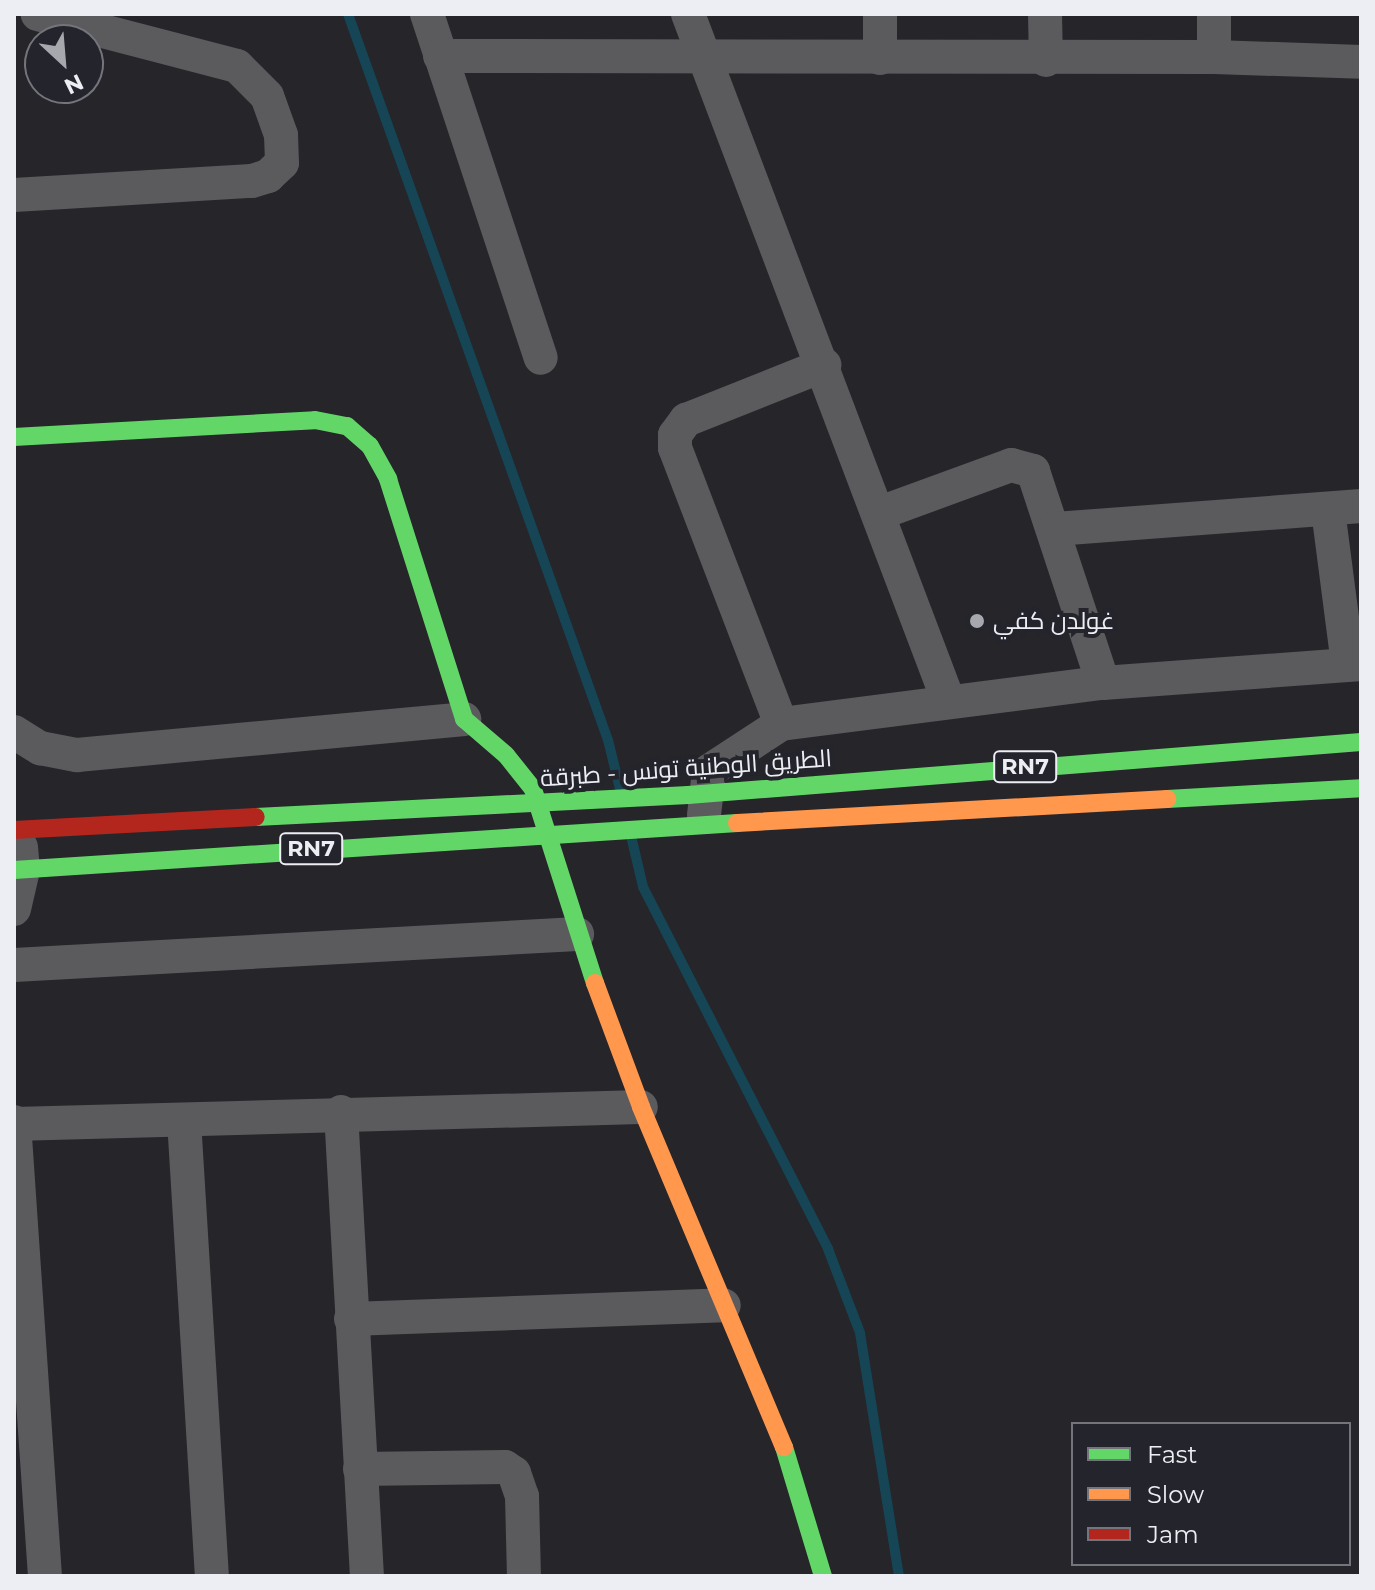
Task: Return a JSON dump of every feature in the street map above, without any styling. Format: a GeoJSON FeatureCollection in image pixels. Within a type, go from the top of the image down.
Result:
{"type":"FeatureCollection","features":[{"type":"Feature","properties":{"kind":"main road"},"geometry":{"type":"LineString","coordinates":[[14,437],[285,421],[347,426],[370,446],[388,479],[464,719],[526,777],[537,802],[577,934],[641,1107],[788,1457],[823,1576]]}},
{"type":"Feature","properties":{"kind":"main road","name":"الطريق الوطنية تونس - طبرقة"},"geometry":{"type":"LineString","coordinates":[[16,830],[696,794],[1361,742]]}},
{"type":"Feature","properties":{"kind":"main road","name":"RN7"},"geometry":{"type":"LineString","coordinates":[[18,870],[545,834],[608,833],[1361,788]]}},
{"type":"Feature","properties":{"kind":"street"},"geometry":{"type":"LineString","coordinates":[[14,195],[252,181],[268,176],[282,163],[273,110],[257,82],[237,66],[38,14]]}},
{"type":"Feature","properties":{"kind":"street"},"geometry":{"type":"LineString","coordinates":[[427,14],[541,358]]}},
{"type":"Feature","properties":{"kind":"street"},"geometry":{"type":"LineString","coordinates":[[688,14],[824,365],[948,700]]}},
{"type":"Feature","properties":{"kind":"street"},"geometry":{"type":"LineString","coordinates":[[880,14],[880,58]]}},
{"type":"Feature","properties":{"kind":"street"},"geometry":{"type":"LineString","coordinates":[[1045,14],[1046,60]]}},
{"type":"Feature","properties":{"kind":"street"},"geometry":{"type":"LineString","coordinates":[[1214,14],[1214,57]]}},
{"type":"Feature","properties":{"kind":"street"},"geometry":{"type":"LineString","coordinates":[[440,56],[701,54],[1046,60],[1214,57],[1361,62]]}},
{"type":"Feature","properties":{"kind":"street"},"geometry":{"type":"LineString","coordinates":[[781,724],[680,462],[675,435],[686,420],[824,365]]}},
{"type":"Feature","properties":{"kind":"street"},"geometry":{"type":"LineString","coordinates":[[880,513],[1024,465],[1038,477],[1103,683]]}},
{"type":"Feature","properties":{"kind":"street"},"geometry":{"type":"LineString","coordinates":[[1055,529],[1361,506]]}},
{"type":"Feature","properties":{"kind":"street"},"geometry":{"type":"LineString","coordinates":[[699,827],[696,794],[709,771],[781,724],[948,700],[1103,683],[1354,665],[1328,510]]}},
{"type":"Feature","properties":{"kind":"street"},"geometry":{"type":"LineString","coordinates":[[14,732],[40,748],[77,755],[464,719]]}},
{"type":"Feature","properties":{"kind":"street"},"geometry":{"type":"LineString","coordinates":[[14,909],[18,870],[16,830]]}},
{"type":"Feature","properties":{"kind":"street"},"geometry":{"type":"LineString","coordinates":[[14,965],[577,934]]}},
{"type":"Feature","properties":{"kind":"street"},"geometry":{"type":"LineString","coordinates":[[45,1576],[14,1123],[184,1120],[341,1112],[641,1107]]}},
{"type":"Feature","properties":{"kind":"street"},"geometry":{"type":"LineString","coordinates":[[341,1112],[367,1576]]}},
{"type":"Feature","properties":{"kind":"street"},"geometry":{"type":"LineString","coordinates":[[184,1120],[212,1576]]}},
{"type":"Feature","properties":{"kind":"street"},"geometry":{"type":"LineString","coordinates":[[351,1319],[724,1305]]}},
{"type":"Feature","properties":{"kind":"street"},"geometry":{"type":"LineString","coordinates":[[360,1469],[505,1467],[514,1473],[522,1496],[524,1576]]}},
{"type":"Feature","properties":{"kind":"waterway"},"geometry":{"type":"LineString","coordinates":[[348,14],[608,740],[620,789]]}},
{"type":"Feature","properties":{"kind":"waterway"},"geometry":{"type":"LineString","coordinates":[[632,840],[643,887],[828,1249],[860,1333],[899,1576]]}},
{"type":"Feature","properties":{"kind":"traffic: fast"},"geometry":{"type":"LineString","coordinates":[[14,437],[315,420],[347,426],[370,446],[388,479],[464,719],[506,755],[533,789],[595,983]]}},
{"type":"Feature","properties":{"kind":"traffic: fast"},"geometry":{"type":"LineString","coordinates":[[256,817],[688,795],[1361,742]]}},
{"type":"Feature","properties":{"kind":"traffic: fast"},"geometry":{"type":"LineString","coordinates":[[1167,799],[1361,788]]}},
{"type":"Feature","properties":{"kind":"traffic: fast"},"geometry":{"type":"LineString","coordinates":[[14,870],[737,823]]}},
{"type":"Feature","properties":{"kind":"traffic: fast"},"geometry":{"type":"LineString","coordinates":[[784,1447],[823,1576]]}},
{"type":"Feature","properties":{"kind":"traffic: slow"},"geometry":{"type":"LineString","coordinates":[[737,823],[1167,799]]}},
{"type":"Feature","properties":{"kind":"traffic: slow"},"geometry":{"type":"LineString","coordinates":[[595,983],[641,1107],[784,1447]]}},
{"type":"Feature","properties":{"kind":"traffic: jam"},"geometry":{"type":"LineString","coordinates":[[14,830],[256,817]]}},
{"type":"Feature","properties":{"kind":"place","name":"غولدن كفي"},"geometry":{"type":"Point","coordinates":[977,621]}}]}
